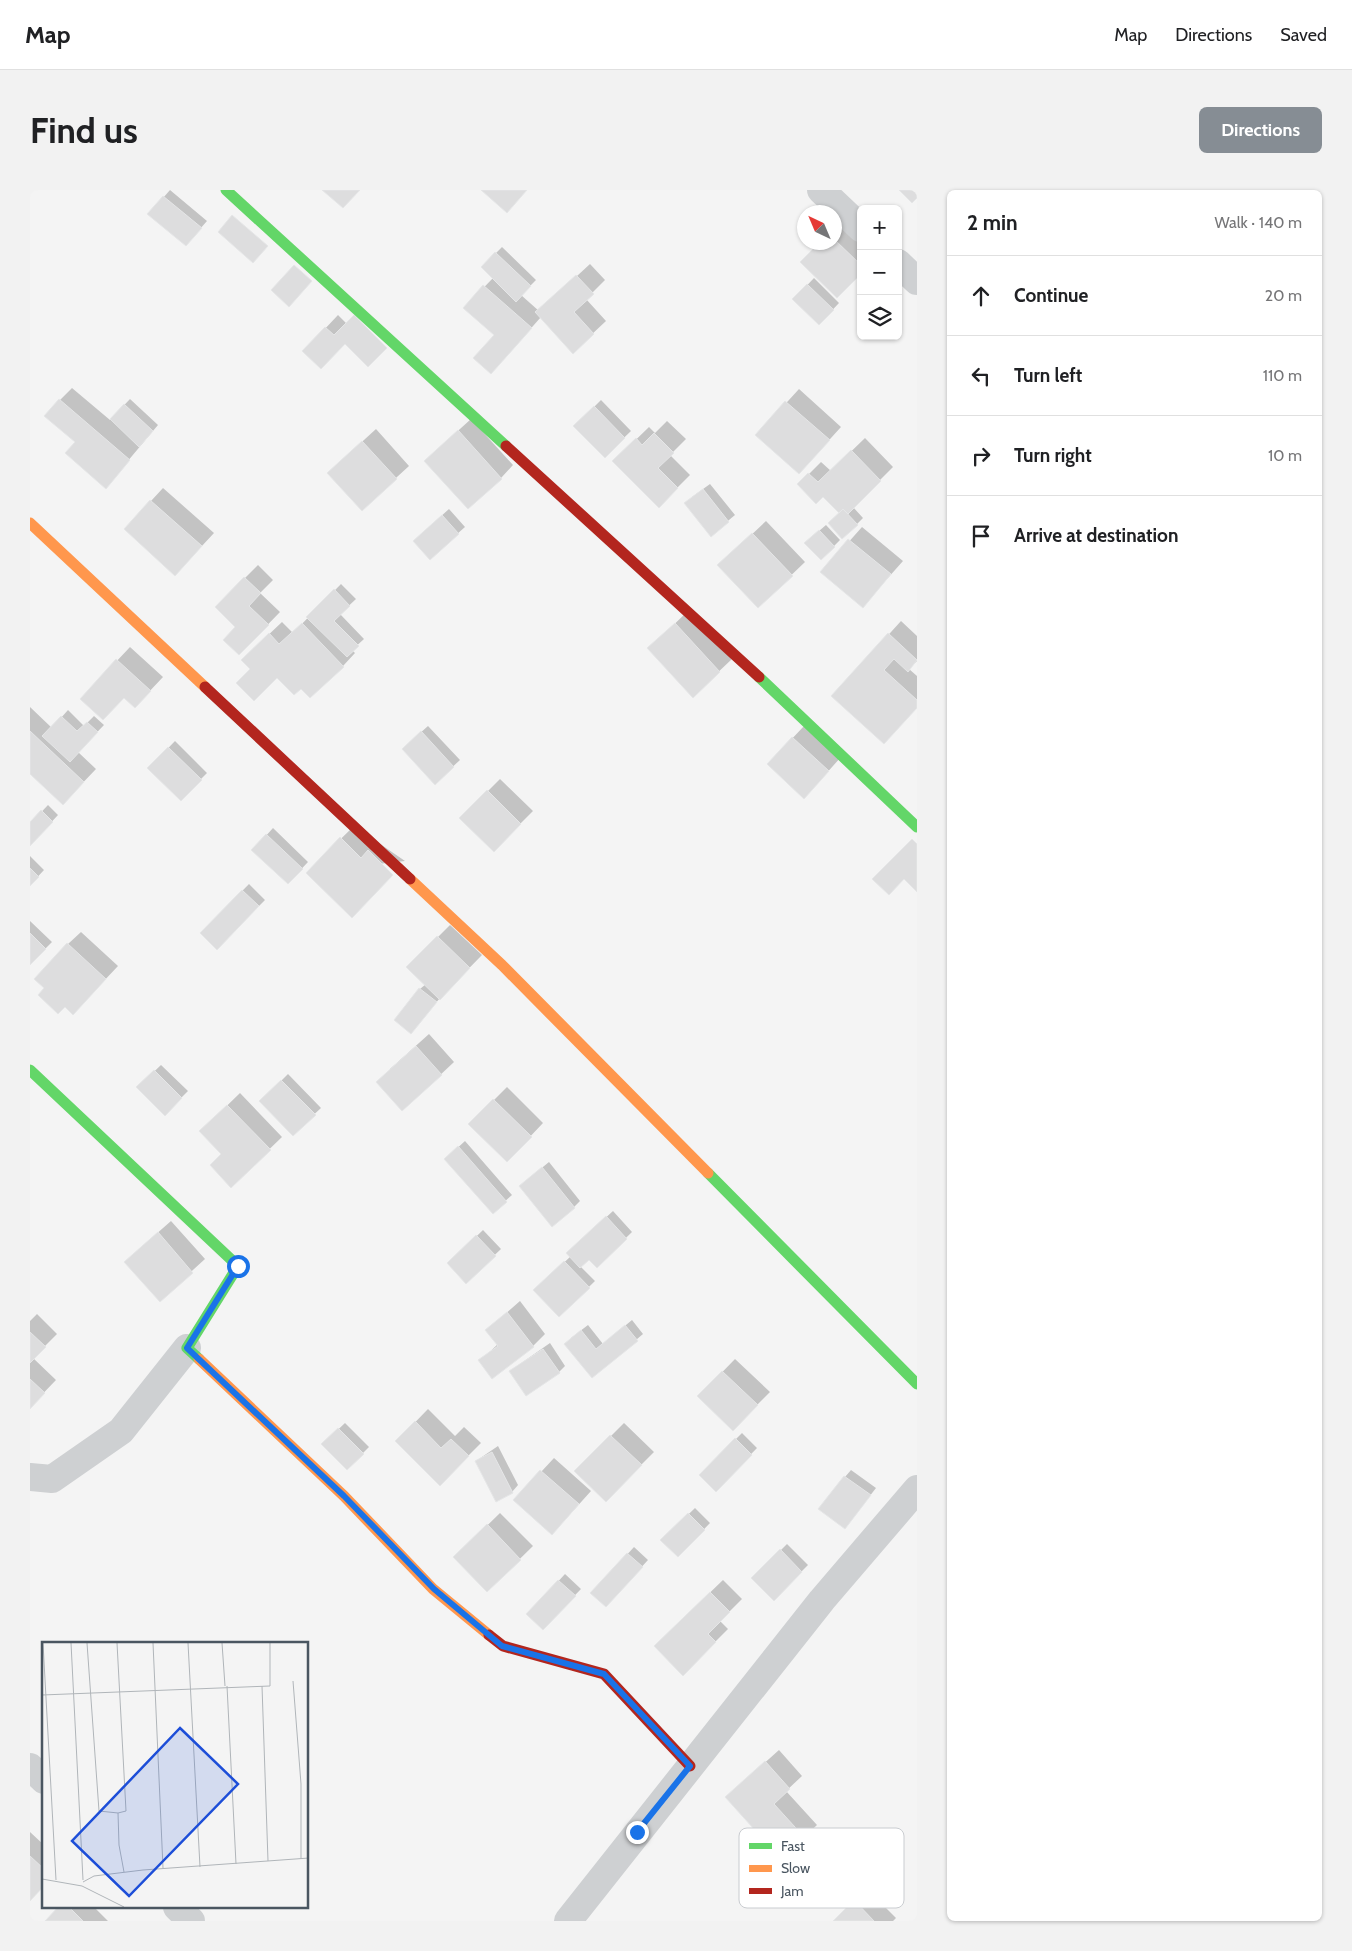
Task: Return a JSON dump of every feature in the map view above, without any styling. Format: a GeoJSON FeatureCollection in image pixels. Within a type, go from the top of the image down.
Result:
{"type":"FeatureCollection","features":[{"type":"Feature","properties":{"kind":"street"},"geometry":{"type":"LineString","coordinates":[[226,190],[799,714],[917,827]]}},
{"type":"Feature","properties":{"kind":"street"},"geometry":{"type":"LineString","coordinates":[[821,190],[857,224]]}},
{"type":"Feature","properties":{"kind":"street"},"geometry":{"type":"LineString","coordinates":[[902,267],[917,280]]}},
{"type":"Feature","properties":{"kind":"street"},"geometry":{"type":"LineString","coordinates":[[30,523],[502,966],[917,1384]]}},
{"type":"Feature","properties":{"kind":"street"},"geometry":{"type":"LineString","coordinates":[[30,1070],[238,1266],[187,1348],[121,1432],[52,1479],[30,1477]]}},
{"type":"Feature","properties":{"kind":"street"},"geometry":{"type":"LineString","coordinates":[[187,1348],[344,1496],[434,1589],[502,1646],[604,1674],[690,1766]]}},
{"type":"Feature","properties":{"kind":"street"},"geometry":{"type":"LineString","coordinates":[[568,1921],[822,1600],[917,1489]]}},
{"type":"Feature","properties":{"kind":"street"},"geometry":{"type":"LineString","coordinates":[[30,1767],[42,1778]]}},
{"type":"Feature","properties":{"kind":"street"},"geometry":{"type":"LineString","coordinates":[[178,1908],[191,1921]]}},
{"type":"Feature","properties":{"kind":"building"},"geometry":{"type":"Polygon","coordinates":[[[322,190],[360,190],[343,208],[322,190]]]}},
{"type":"Feature","properties":{"kind":"building"},"geometry":{"type":"Polygon","coordinates":[[[481,190],[527,190],[507,213],[481,190]]]}},
{"type":"Feature","properties":{"kind":"building"},"geometry":{"type":"Polygon","coordinates":[[[899,190],[917,190],[917,198],[912,203],[899,190]]]}},
{"type":"Feature","properties":{"kind":"building"},"geometry":{"type":"Polygon","coordinates":[[[163,196],[202,228],[186,246],[147,214],[163,196]]]}},
{"type":"Feature","properties":{"kind":"building"},"geometry":{"type":"Polygon","coordinates":[[[232,215],[268,246],[253,263],[218,232],[232,215]]]}},
{"type":"Feature","properties":{"kind":"building"},"geometry":{"type":"Polygon","coordinates":[[[842,247],[857,261],[857,278],[837,298],[800,262],[812,250],[842,250],[842,247]]]}},
{"type":"Feature","properties":{"kind":"building"},"geometry":{"type":"Polygon","coordinates":[[[495,252],[531,286],[516,302],[481,267],[495,252]]]}},
{"type":"Feature","properties":{"kind":"building"},"geometry":{"type":"Polygon","coordinates":[[[294,265],[312,281],[289,307],[271,290],[294,265]]]}},
{"type":"Feature","properties":{"kind":"building"},"geometry":{"type":"Polygon","coordinates":[[[576,275],[594,294],[574,312],[594,334],[573,354],[535,312],[576,275]]]}},
{"type":"Feature","properties":{"kind":"building"},"geometry":{"type":"Polygon","coordinates":[[[807,284],[834,310],[819,325],[792,299],[807,284]]]}},
{"type":"Feature","properties":{"kind":"building"},"geometry":{"type":"Polygon","coordinates":[[[483,285],[532,328],[491,374],[473,358],[494,335],[463,308],[483,285]]]}},
{"type":"Feature","properties":{"kind":"building"},"geometry":{"type":"Polygon","coordinates":[[[354,315],[387,348],[368,367],[345,344],[321,369],[302,351],[325,327],[334,335],[354,315]]]}},
{"type":"Feature","properties":{"kind":"building"},"geometry":{"type":"Polygon","coordinates":[[[59,399],[130,460],[106,489],[65,453],[75,442],[44,416],[59,399]]]}},
{"type":"Feature","properties":{"kind":"building"},"geometry":{"type":"Polygon","coordinates":[[[785,401],[830,440],[799,474],[755,435],[785,401]]]}},
{"type":"Feature","properties":{"kind":"building"},"geometry":{"type":"Polygon","coordinates":[[[124,404],[153,431],[139,447],[110,419],[124,404]]]}},
{"type":"Feature","properties":{"kind":"building"},"geometry":{"type":"Polygon","coordinates":[[[594,406],[625,438],[605,458],[573,426],[594,406]]]}},
{"type":"Feature","properties":{"kind":"building"},"geometry":{"type":"Polygon","coordinates":[[[458,430],[502,479],[468,509],[424,461],[458,430]]]}},
{"type":"Feature","properties":{"kind":"building"},"geometry":{"type":"Polygon","coordinates":[[[654,433],[674,453],[658,468],[678,488],[659,508],[612,461],[636,438],[642,445],[654,433]]]}},
{"type":"Feature","properties":{"kind":"building"},"geometry":{"type":"Polygon","coordinates":[[[362,441],[397,479],[362,511],[327,473],[362,441]]]}},
{"type":"Feature","properties":{"kind":"building"},"geometry":{"type":"Polygon","coordinates":[[[851,450],[881,481],[848,514],[843,509],[839,513],[823,497],[816,504],[797,484],[808,473],[818,482],[851,450]]]}},
{"type":"Feature","properties":{"kind":"building"},"geometry":{"type":"Polygon","coordinates":[[[703,489],[729,522],[711,537],[684,503],[703,489]]]}},
{"type":"Feature","properties":{"kind":"building"},"geometry":{"type":"Polygon","coordinates":[[[150,500],[202,546],[175,576],[124,529],[150,500]]]}},
{"type":"Feature","properties":{"kind":"building"},"geometry":{"type":"Polygon","coordinates":[[[843,509],[858,525],[842,539],[828,523],[843,509]]]}},
{"type":"Feature","properties":{"kind":"building"},"geometry":{"type":"Polygon","coordinates":[[[442,515],[459,534],[430,560],[413,541],[442,515]]]}},
{"type":"Feature","properties":{"kind":"building"},"geometry":{"type":"Polygon","coordinates":[[[819,530],[835,547],[821,560],[804,543],[819,530]]]}},
{"type":"Feature","properties":{"kind":"building"},"geometry":{"type":"Polygon","coordinates":[[[752,533],[793,576],[758,608],[717,565],[752,533]]]}},
{"type":"Feature","properties":{"kind":"building"},"geometry":{"type":"Polygon","coordinates":[[[848,539],[891,574],[863,608],[820,572],[848,539]]]}},
{"type":"Feature","properties":{"kind":"building"},"geometry":{"type":"Polygon","coordinates":[[[244,577],[261,593],[249,606],[269,625],[239,655],[223,640],[235,627],[215,607],[244,577]]]}},
{"type":"Feature","properties":{"kind":"building"},"geometry":{"type":"Polygon","coordinates":[[[334,589],[350,606],[334,621],[359,646],[347,657],[306,617],[334,589]]]}},
{"type":"Feature","properties":{"kind":"building"},"geometry":{"type":"Polygon","coordinates":[[[302,623],[344,667],[310,698],[301,689],[294,695],[277,678],[254,701],[236,683],[250,669],[241,660],[269,633],[279,644],[302,623]]]}},
{"type":"Feature","properties":{"kind":"building"},"geometry":{"type":"Polygon","coordinates":[[[675,623],[720,672],[693,698],[647,648],[675,623]]]}},
{"type":"Feature","properties":{"kind":"building"},"geometry":{"type":"Polygon","coordinates":[[[888,633],[917,660],[908,672],[894,659],[884,670],[917,700],[917,708],[884,744],[831,696],[888,633]]]}},
{"type":"Feature","properties":{"kind":"building"},"geometry":{"type":"Polygon","coordinates":[[[116,659],[151,691],[135,708],[124,698],[103,720],[80,699],[116,659]]]}},
{"type":"Feature","properties":{"kind":"building"},"geometry":{"type":"Polygon","coordinates":[[[61,716],[77,731],[87,722],[98,732],[70,762],[42,736],[61,716]]]}},
{"type":"Feature","properties":{"kind":"building"},"geometry":{"type":"Polygon","coordinates":[[[30,731],[84,782],[63,805],[30,774],[30,731]]]}},
{"type":"Feature","properties":{"kind":"building"},"geometry":{"type":"Polygon","coordinates":[[[421,731],[454,767],[435,785],[402,749],[421,731]]]}},
{"type":"Feature","properties":{"kind":"building"},"geometry":{"type":"Polygon","coordinates":[[[792,737],[829,771],[804,799],[767,764],[792,737]]]}},
{"type":"Feature","properties":{"kind":"building"},"geometry":{"type":"Polygon","coordinates":[[[168,747],[202,780],[181,801],[147,768],[168,747]]]}},
{"type":"Feature","properties":{"kind":"building"},"geometry":{"type":"Polygon","coordinates":[[[487,790],[521,824],[494,852],[459,818],[487,790]]]}},
{"type":"Feature","properties":{"kind":"building"},"geometry":{"type":"Polygon","coordinates":[[[41,810],[53,822],[30,846],[30,822],[41,810]]]}},
{"type":"Feature","properties":{"kind":"building"},"geometry":{"type":"Polygon","coordinates":[[[266,834],[303,869],[288,884],[251,850],[266,834]]]}},
{"type":"Feature","properties":{"kind":"building"},"geometry":{"type":"Polygon","coordinates":[[[340,837],[361,858],[368,850],[393,875],[352,918],[306,873],[340,837]]]}},
{"type":"Feature","properties":{"kind":"building"},"geometry":{"type":"Polygon","coordinates":[[[912,839],[917,844],[917,892],[904,879],[889,895],[872,879],[912,839]]]}},
{"type":"Feature","properties":{"kind":"building"},"geometry":{"type":"Polygon","coordinates":[[[30,868],[39,877],[30,886],[30,868]]]}},
{"type":"Feature","properties":{"kind":"building"},"geometry":{"type":"Polygon","coordinates":[[[242,890],[259,906],[217,950],[200,933],[242,890]]]}},
{"type":"Feature","properties":{"kind":"building"},"geometry":{"type":"Polygon","coordinates":[[[30,933],[46,949],[30,965],[30,933]]]}},
{"type":"Feature","properties":{"kind":"building"},"geometry":{"type":"Polygon","coordinates":[[[437,936],[470,968],[440,1000],[406,967],[437,936]]]}},
{"type":"Feature","properties":{"kind":"building"},"geometry":{"type":"Polygon","coordinates":[[[67,943],[106,979],[73,1015],[65,1007],[58,1014],[38,995],[44,988],[34,979],[67,943]]]}},
{"type":"Feature","properties":{"kind":"building"},"geometry":{"type":"Polygon","coordinates":[[[419,988],[437,1002],[411,1034],[394,1020],[419,988]]]}},
{"type":"Feature","properties":{"kind":"building"},"geometry":{"type":"Polygon","coordinates":[[[416,1046],[442,1075],[402,1111],[376,1082],[416,1046]]]}},
{"type":"Feature","properties":{"kind":"building"},"geometry":{"type":"Polygon","coordinates":[[[154,1070],[182,1098],[165,1116],[136,1087],[154,1070]]]}},
{"type":"Feature","properties":{"kind":"building"},"geometry":{"type":"Polygon","coordinates":[[[281,1080],[316,1115],[293,1136],[259,1101],[281,1080]]]}},
{"type":"Feature","properties":{"kind":"building"},"geometry":{"type":"Polygon","coordinates":[[[493,1099],[532,1137],[507,1162],[468,1124],[493,1099]]]}},
{"type":"Feature","properties":{"kind":"building"},"geometry":{"type":"Polygon","coordinates":[[[227,1105],[271,1150],[231,1188],[210,1165],[221,1154],[199,1131],[227,1105]]]}},
{"type":"Feature","properties":{"kind":"building"},"geometry":{"type":"Polygon","coordinates":[[[458,1146],[507,1202],[493,1214],[444,1159],[458,1146]]]}},
{"type":"Feature","properties":{"kind":"building"},"geometry":{"type":"Polygon","coordinates":[[[542,1167],[575,1208],[552,1227],[519,1186],[542,1167]]]}},
{"type":"Feature","properties":{"kind":"building"},"geometry":{"type":"Polygon","coordinates":[[[606,1216],[627,1239],[597,1268],[589,1260],[580,1268],[566,1253],[606,1216]]]}},
{"type":"Feature","properties":{"kind":"building"},"geometry":{"type":"Polygon","coordinates":[[[158,1232],[193,1273],[160,1302],[124,1262],[158,1232]]]}},
{"type":"Feature","properties":{"kind":"building"},"geometry":{"type":"Polygon","coordinates":[[[476,1235],[496,1256],[466,1284],[447,1263],[476,1235]]]}},
{"type":"Feature","properties":{"kind":"building"},"geometry":{"type":"Polygon","coordinates":[[[564,1261],[590,1288],[559,1317],[533,1290],[564,1261]]]}},
{"type":"Feature","properties":{"kind":"building"},"geometry":{"type":"Polygon","coordinates":[[[507,1312],[534,1347],[492,1379],[478,1360],[498,1346],[485,1330],[507,1312]]]}},
{"type":"Feature","properties":{"kind":"building"},"geometry":{"type":"Polygon","coordinates":[[[625,1325],[638,1341],[592,1378],[564,1344],[581,1330],[596,1349],[625,1325]]]}},
{"type":"Feature","properties":{"kind":"building"},"geometry":{"type":"Polygon","coordinates":[[[30,1332],[46,1347],[30,1363],[30,1332]]]}},
{"type":"Feature","properties":{"kind":"building"},"geometry":{"type":"Polygon","coordinates":[[[543,1349],[560,1373],[526,1396],[509,1371],[543,1349]]]}},
{"type":"Feature","properties":{"kind":"building"},"geometry":{"type":"Polygon","coordinates":[[[722,1371],[758,1405],[733,1431],[697,1396],[722,1371]]]}},
{"type":"Feature","properties":{"kind":"building"},"geometry":{"type":"Polygon","coordinates":[[[30,1379],[45,1393],[30,1409],[30,1379]]]}},
{"type":"Feature","properties":{"kind":"building"},"geometry":{"type":"Polygon","coordinates":[[[415,1421],[441,1448],[451,1439],[469,1456],[440,1486],[395,1441],[415,1421]]]}},
{"type":"Feature","properties":{"kind":"building"},"geometry":{"type":"Polygon","coordinates":[[[338,1428],[364,1454],[347,1470],[321,1444],[338,1428]]]}},
{"type":"Feature","properties":{"kind":"building"},"geometry":{"type":"Polygon","coordinates":[[[610,1435],[642,1465],[606,1502],[574,1471],[610,1435]]]}},
{"type":"Feature","properties":{"kind":"building"},"geometry":{"type":"Polygon","coordinates":[[[735,1438],[752,1455],[716,1492],[699,1475],[735,1438]]]}},
{"type":"Feature","properties":{"kind":"building"},"geometry":{"type":"Polygon","coordinates":[[[492,1452],[513,1493],[496,1502],[475,1461],[492,1452]]]}},
{"type":"Feature","properties":{"kind":"building"},"geometry":{"type":"Polygon","coordinates":[[[540,1470],[579,1504],[552,1535],[513,1500],[540,1470]]]}},
{"type":"Feature","properties":{"kind":"building"},"geometry":{"type":"Polygon","coordinates":[[[844,1476],[871,1495],[845,1529],[818,1509],[844,1476]]]}},
{"type":"Feature","properties":{"kind":"building"},"geometry":{"type":"Polygon","coordinates":[[[688,1513],[705,1530],[678,1557],[660,1540],[688,1513]]]}},
{"type":"Feature","properties":{"kind":"building"},"geometry":{"type":"Polygon","coordinates":[[[487,1524],[521,1560],[487,1592],[453,1557],[487,1524]]]}},
{"type":"Feature","properties":{"kind":"building"},"geometry":{"type":"Polygon","coordinates":[[[780,1549],[802,1572],[774,1601],[751,1578],[780,1549]]]}},
{"type":"Feature","properties":{"kind":"building"},"geometry":{"type":"Polygon","coordinates":[[[627,1553],[643,1567],[606,1607],[590,1593],[627,1553]]]}},
{"type":"Feature","properties":{"kind":"building"},"geometry":{"type":"Polygon","coordinates":[[[558,1580],[576,1596],[543,1630],[526,1614],[558,1580]]]}},
{"type":"Feature","properties":{"kind":"building"},"geometry":{"type":"Polygon","coordinates":[[[710,1592],[730,1612],[708,1634],[716,1642],[683,1676],[654,1646],[710,1592]]]}},
{"type":"Feature","properties":{"kind":"building"},"geometry":{"type":"Polygon","coordinates":[[[765,1761],[790,1789],[774,1804],[796,1828],[753,1828],[725,1797],[765,1761]]]}},
{"type":"Feature","properties":{"kind":"building"},"geometry":{"type":"Polygon","coordinates":[[[30,1856],[42,1867],[42,1888],[30,1901],[30,1856]]]}},
{"type":"Feature","properties":{"kind":"building"},"geometry":{"type":"Polygon","coordinates":[[[57,1908],[70,1908],[83,1921],[45,1921],[57,1908]]]}},
{"type":"Feature","properties":{"kind":"building"},"geometry":{"type":"Polygon","coordinates":[[[846,1908],[862,1908],[874,1921],[833,1921],[846,1908]]]}},
{"type":"Feature","properties":{"kind":"traffic: fast"},"geometry":{"type":"LineString","coordinates":[[226,190],[506,446]]}},
{"type":"Feature","properties":{"kind":"traffic: fast"},"geometry":{"type":"LineString","coordinates":[[759,677],[917,827]]}},
{"type":"Feature","properties":{"kind":"traffic: fast"},"geometry":{"type":"LineString","coordinates":[[30,1070],[238,1266],[187,1348],[199,1359]]}},
{"type":"Feature","properties":{"kind":"traffic: fast"},"geometry":{"type":"LineString","coordinates":[[708,1173],[917,1384]]}},
{"type":"Feature","properties":{"kind":"traffic: slow"},"geometry":{"type":"LineString","coordinates":[[30,523],[205,687]]}},
{"type":"Feature","properties":{"kind":"traffic: slow"},"geometry":{"type":"LineString","coordinates":[[410,879],[502,965],[708,1173]]}},
{"type":"Feature","properties":{"kind":"traffic: slow"},"geometry":{"type":"LineString","coordinates":[[199,1359],[344,1496],[433,1589],[489,1635]]}},
{"type":"Feature","properties":{"kind":"traffic: jam"},"geometry":{"type":"LineString","coordinates":[[506,446],[759,677]]}},
{"type":"Feature","properties":{"kind":"traffic: jam"},"geometry":{"type":"LineString","coordinates":[[205,687],[410,879]]}},
{"type":"Feature","properties":{"kind":"traffic: jam"},"geometry":{"type":"LineString","coordinates":[[489,1635],[503,1646],[604,1674],[690,1766]]}},
{"type":"Feature","properties":{"kind":"route"},"geometry":{"type":"LineString","coordinates":[[238,1266],[187,1348],[344,1496],[434,1589],[502,1646],[604,1674],[690,1766],[637,1832]]}}]}
